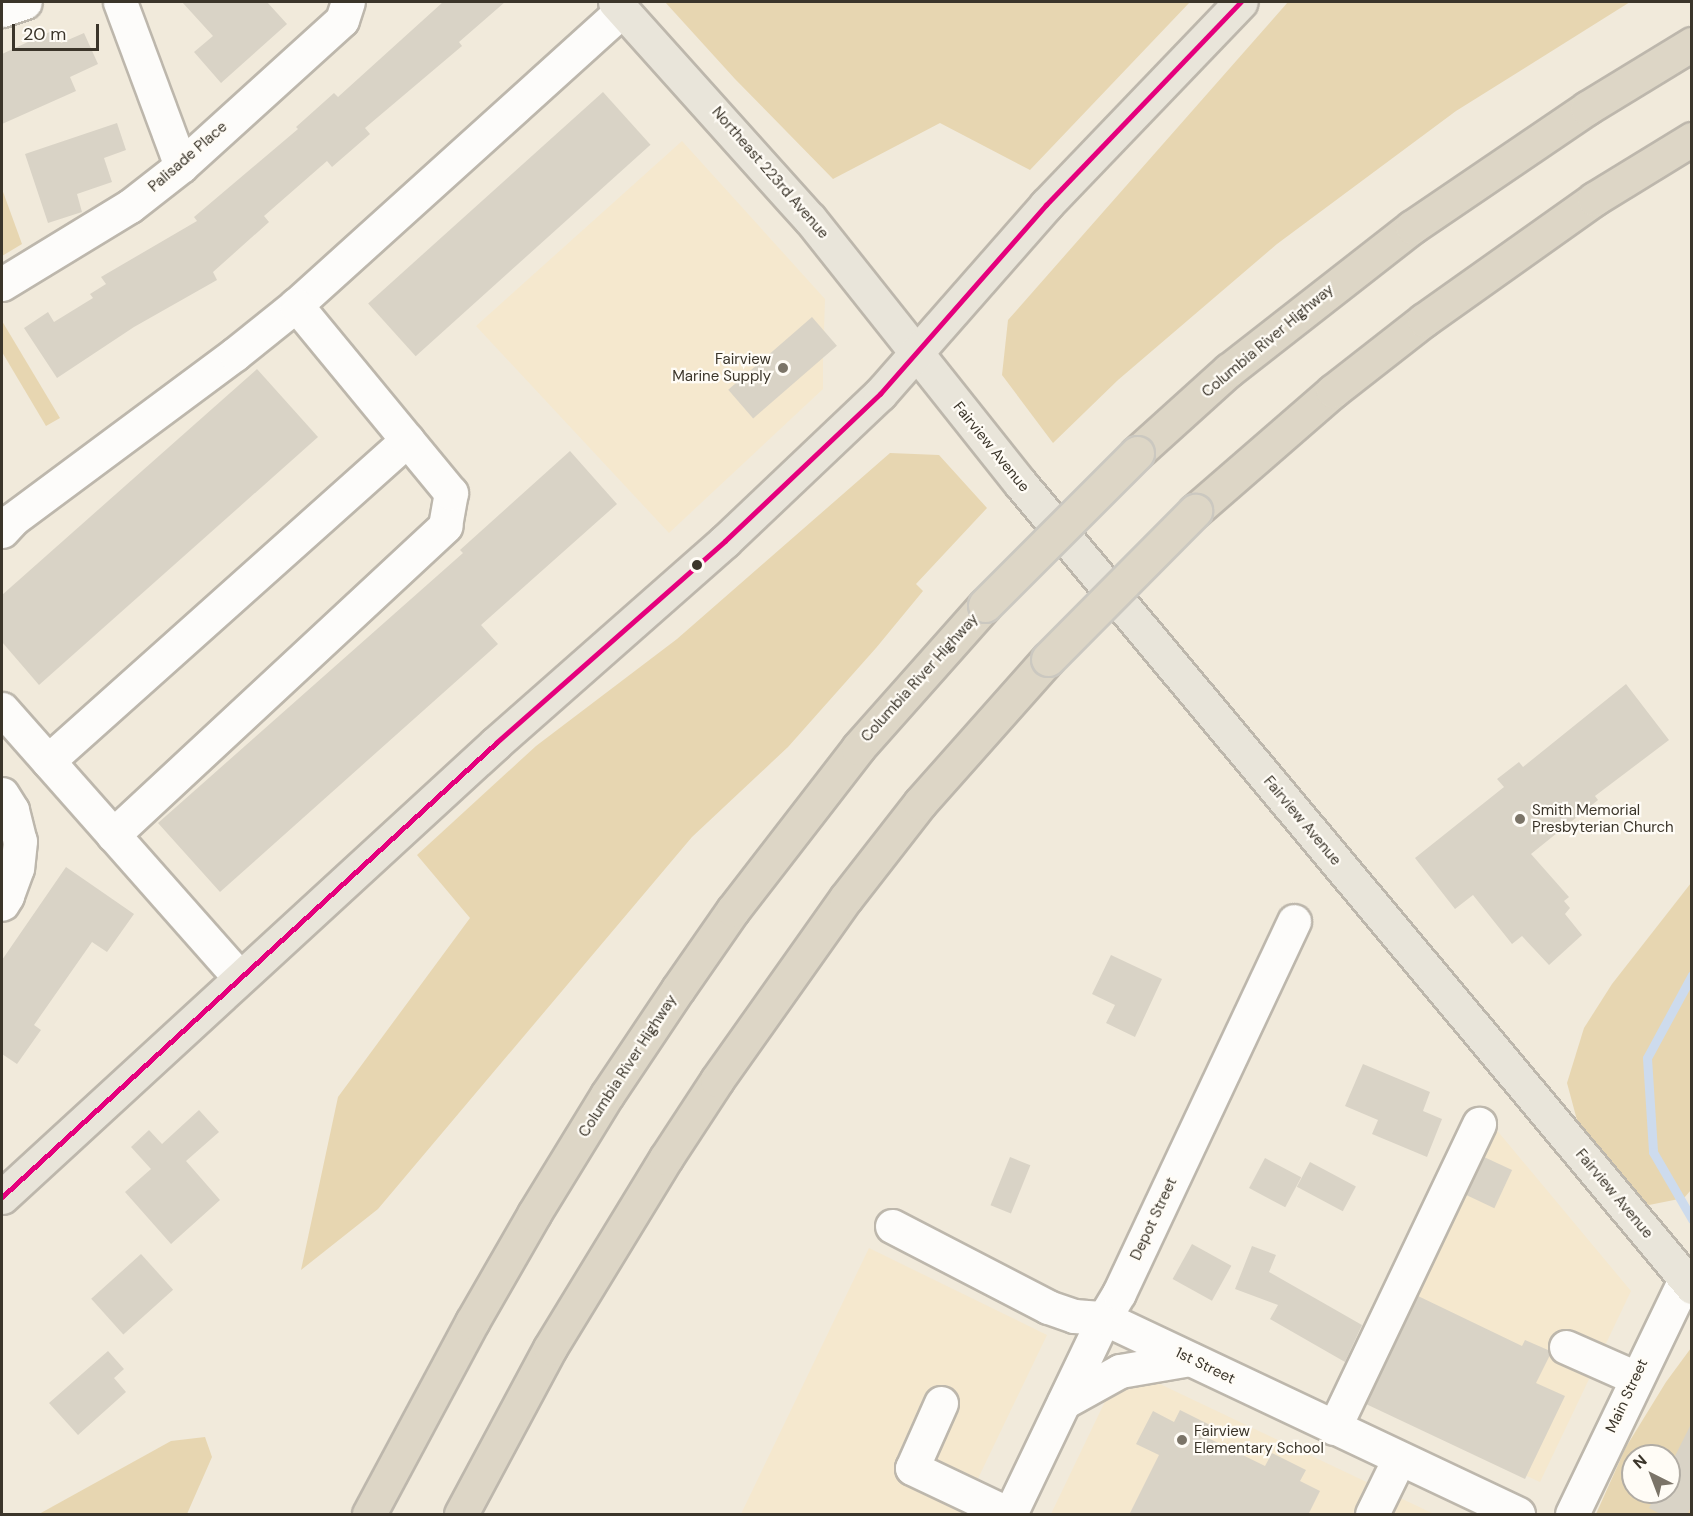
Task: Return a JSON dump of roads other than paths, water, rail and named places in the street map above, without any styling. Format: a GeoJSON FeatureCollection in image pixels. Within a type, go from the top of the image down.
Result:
{"type":"FeatureCollection","features":[{"type":"Feature","properties":{"kind":"highway","name":"Columbia River Highway"},"geometry":{"type":"LineString","coordinates":[[369,1515],[466,1332],[534,1214],[607,1095],[678,989],[740,901],[858,748],[985,605],[1137,453],[1229,370],[1412,227],[1587,108],[1692,44]]}},
{"type":"Feature","properties":{"kind":"highway"},"geometry":{"type":"LineString","coordinates":[[461,1515],[550,1348],[666,1158],[717,1080],[846,898],[914,812],[1048,659],[1195,511],[1333,391],[1424,320],[1594,199],[1692,139]]}},
{"type":"Feature","properties":{"kind":"main road"},"geometry":{"type":"LineString","coordinates":[[2,1197],[496,743],[725,541],[880,394],[1046,205],[1241,2]]}},
{"type":"Feature","properties":{"kind":"main road","name":"Northeast 223rd Avenue"},"geometry":{"type":"LineString","coordinates":[[619,6],[810,219],[916,352]]}},
{"type":"Feature","properties":{"kind":"main road","name":"Fairview Avenue"},"geometry":{"type":"LineString","coordinates":[[916,352],[1020,483],[1688,1283]]}},
{"type":"Feature","properties":{"kind":"street"},"geometry":{"type":"LineString","coordinates":[[2,10],[25,2]]}},
{"type":"Feature","properties":{"kind":"street"},"geometry":{"type":"LineString","coordinates":[[120,2],[181,166]]}},
{"type":"Feature","properties":{"kind":"street","name":"Palisade Place"},"geometry":{"type":"LineString","coordinates":[[2,284],[130,206],[181,166],[342,20],[348,2]]}},
{"type":"Feature","properties":{"kind":"street"},"geometry":{"type":"LineString","coordinates":[[2,531],[13,519],[236,354],[296,306],[619,6]]}},
{"type":"Feature","properties":{"kind":"street"},"geometry":{"type":"LineString","coordinates":[[113,835],[445,526],[451,493],[296,306]]}},
{"type":"Feature","properties":{"kind":"street"},"geometry":{"type":"LineString","coordinates":[[48,761],[407,440]]}},
{"type":"Feature","properties":{"kind":"street"},"geometry":{"type":"LineString","coordinates":[[2,709],[239,977]]}},
{"type":"Feature","properties":{"kind":"street"},"geometry":{"type":"LineString","coordinates":[[2,794],[12,810],[20,841],[17,868],[2,904]]}},
{"type":"Feature","properties":{"kind":"street","name":"Depot Street"},"geometry":{"type":"LineString","coordinates":[[1010,1515],[1104,1318],[1124,1282],[1294,921]]}},
{"type":"Feature","properties":{"kind":"street"},"geometry":{"type":"LineString","coordinates":[[1334,1428],[1479,1124]]}},
{"type":"Feature","properties":{"kind":"street","name":"1st Street"},"geometry":{"type":"LineString","coordinates":[[892,1226],[1048,1307],[1074,1316],[1104,1318],[1518,1515]]}},
{"type":"Feature","properties":{"kind":"street","name":"Main Street"},"geometry":{"type":"LineString","coordinates":[[1572,1515],[1636,1378],[1688,1283]]}},
{"type":"Feature","properties":{"kind":"street"},"geometry":{"type":"LineString","coordinates":[[1566,1347],[1636,1378]]}},
{"type":"Feature","properties":{"kind":"street"},"geometry":{"type":"LineString","coordinates":[[1064,1402],[1120,1371],[1190,1359]]}},
{"type":"Feature","properties":{"kind":"street"},"geometry":{"type":"LineString","coordinates":[[941,1403],[912,1468],[1010,1515]]}},
{"type":"Feature","properties":{"kind":"street"},"geometry":{"type":"LineString","coordinates":[[1372,1515],[1399,1459]]}},
{"type":"Feature","properties":{"kind":"waterway"},"geometry":{"type":"LineString","coordinates":[[1692,975],[1647,1058],[1653,1152],[1692,1219]]}},
{"type":"Feature","properties":{"kind":"place","name":"Fairview Marine Supply"},"geometry":{"type":"Point","coordinates":[783,368]}},
{"type":"Feature","properties":{"kind":"place","name":"Smith Memorial Presbyterian Church"},"geometry":{"type":"Point","coordinates":[1520,819]}},
{"type":"Feature","properties":{"kind":"place","name":"Fairview Elementary School"},"geometry":{"type":"Point","coordinates":[1182,1440]}}]}
